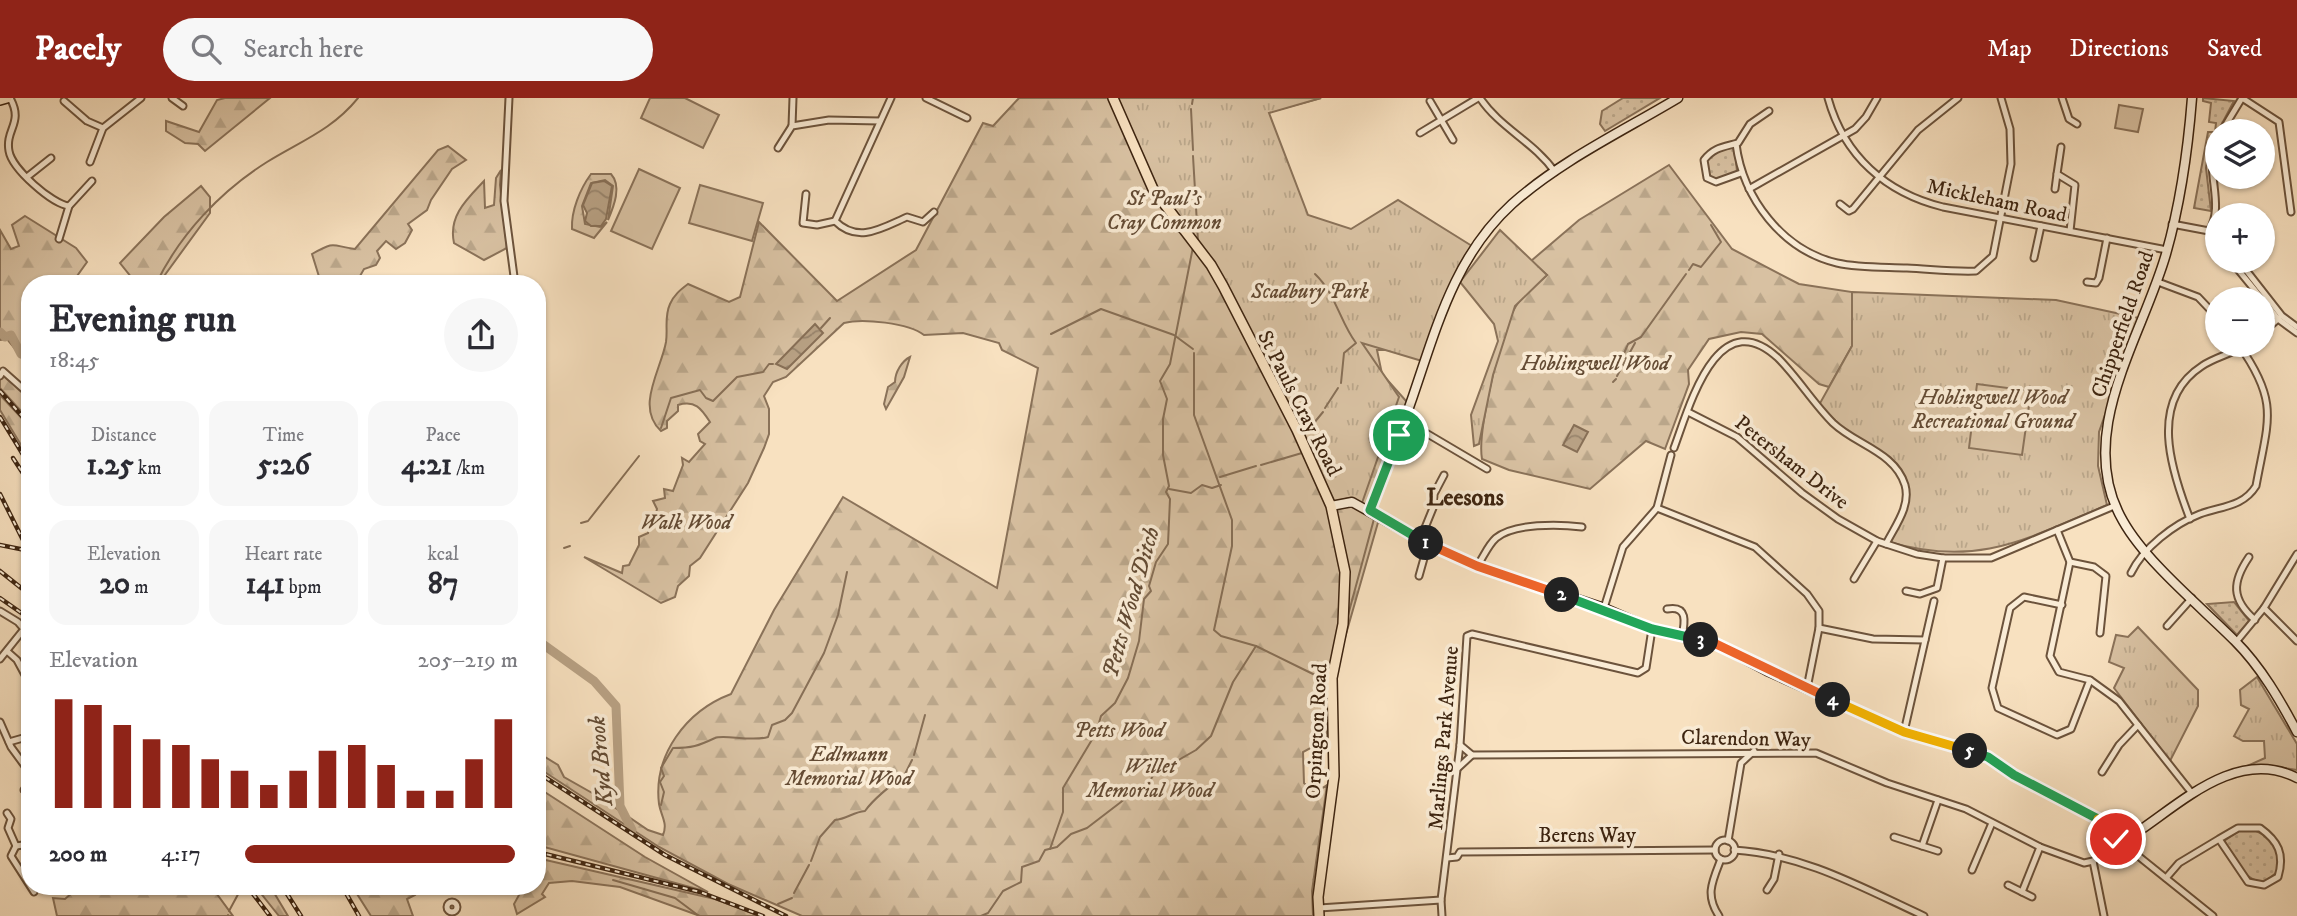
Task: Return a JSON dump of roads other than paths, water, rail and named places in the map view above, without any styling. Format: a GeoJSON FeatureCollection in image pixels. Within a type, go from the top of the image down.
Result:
{"type":"FeatureCollection","features":[{"type":"Feature","properties":{"kind":"main road"},"geometry":{"type":"LineString","coordinates":[[0,100],[9,98]]}},
{"type":"Feature","properties":{"kind":"main road","name":"St Pauls Cray Road"},"geometry":{"type":"LineString","coordinates":[[1114,98],[1153,190],[1211,265],[1223,286],[1297,430],[1331,506]]}},
{"type":"Feature","properties":{"kind":"main road","name":"Orpington Road"},"geometry":{"type":"LineString","coordinates":[[1318,912],[1334,776],[1332,678],[1343,624],[1345,572],[1331,506]]}},
{"type":"Feature","properties":{"kind":"street"},"geometry":{"type":"LineString","coordinates":[[9,98],[18,117],[9,148],[27,177],[50,198],[69,206]]}},
{"type":"Feature","properties":{"kind":"street"},"geometry":{"type":"LineString","coordinates":[[90,162],[103,128],[141,98]]}},
{"type":"Feature","properties":{"kind":"street"},"geometry":{"type":"LineString","coordinates":[[172,98],[183,106]]}},
{"type":"Feature","properties":{"kind":"street"},"geometry":{"type":"LineString","coordinates":[[509,98],[504,201],[514,275]]}},
{"type":"Feature","properties":{"kind":"street"},"geometry":{"type":"LineString","coordinates":[[778,148],[792,126],[793,98]]}},
{"type":"Feature","properties":{"kind":"street"},"geometry":{"type":"LineString","coordinates":[[835,220],[891,98]]}},
{"type":"Feature","properties":{"kind":"street"},"geometry":{"type":"LineString","coordinates":[[926,98],[967,118]]}},
{"type":"Feature","properties":{"kind":"street"},"geometry":{"type":"LineString","coordinates":[[1420,133],[1479,98],[1498,121],[1540,153],[1555,172]]}},
{"type":"Feature","properties":{"kind":"street"},"geometry":{"type":"LineString","coordinates":[[1370,510],[1399,435],[1441,311],[1467,258],[1507,210],[1555,172],[1678,98]]}},
{"type":"Feature","properties":{"kind":"street","name":"Mickleham Road"},"geometry":{"type":"LineString","coordinates":[[1828,98],[1843,137],[1863,164],[1878,178],[1919,201],[2167,250]]}},
{"type":"Feature","properties":{"kind":"street"},"geometry":{"type":"LineString","coordinates":[[1749,189],[1843,137],[1866,117],[1877,98]]}},
{"type":"Feature","properties":{"kind":"street"},"geometry":{"type":"LineString","coordinates":[[1840,204],[1849,211],[1853,209],[1918,130],[1958,98]]}},
{"type":"Feature","properties":{"kind":"street"},"geometry":{"type":"LineString","coordinates":[[1769,111],[1750,124],[1736,144],[1741,173],[1771,222],[1793,243],[1814,255],[1844,264],[1976,271],[1993,256],[2012,152],[2009,123],[2001,98]]}},
{"type":"Feature","properties":{"kind":"street"},"geometry":{"type":"LineString","coordinates":[[2062,98],[2069,119],[2077,124]]}},
{"type":"Feature","properties":{"kind":"street","name":"Chipperfield Road"},"geometry":{"type":"LineString","coordinates":[[2192,98],[2189,138],[2167,250],[2158,282],[2114,397],[2105,432],[2106,478],[2114,506],[2130,532],[2236,642],[2279,698],[2297,732]]}},
{"type":"Feature","properties":{"kind":"street"},"geometry":{"type":"LineString","coordinates":[[2229,119],[2242,98],[2279,122],[2291,212]]}},
{"type":"Feature","properties":{"kind":"street"},"geometry":{"type":"LineString","coordinates":[[64,101],[87,121],[103,128]]}},
{"type":"Feature","properties":{"kind":"street"},"geometry":{"type":"LineString","coordinates":[[1430,101],[1452,140]]}},
{"type":"Feature","properties":{"kind":"street"},"geometry":{"type":"LineString","coordinates":[[2060,122],[2069,119]]}},
{"type":"Feature","properties":{"kind":"street"},"geometry":{"type":"LineString","coordinates":[[792,126],[829,120],[880,121]]}},
{"type":"Feature","properties":{"kind":"street"},"geometry":{"type":"LineString","coordinates":[[1736,144],[1724,145],[1710,152],[1703,165],[1707,178],[1716,182],[1741,173]]}},
{"type":"Feature","properties":{"kind":"street"},"geometry":{"type":"LineString","coordinates":[[2055,189],[2061,147]]}},
{"type":"Feature","properties":{"kind":"street"},"geometry":{"type":"LineString","coordinates":[[0,152],[9,148]]}},
{"type":"Feature","properties":{"kind":"street"},"geometry":{"type":"LineString","coordinates":[[27,177],[51,158]]}},
{"type":"Feature","properties":{"kind":"street"},"geometry":{"type":"LineString","coordinates":[[2057,174],[2075,185],[2070,231]]}},
{"type":"Feature","properties":{"kind":"street"},"geometry":{"type":"LineString","coordinates":[[59,239],[69,206],[92,181]]}},
{"type":"Feature","properties":{"kind":"street"},"geometry":{"type":"LineString","coordinates":[[806,194],[803,223],[817,225],[835,220]]}},
{"type":"Feature","properties":{"kind":"street"},"geometry":{"type":"LineString","coordinates":[[835,220],[849,231],[870,233],[907,217],[923,222],[934,212]]}},
{"type":"Feature","properties":{"kind":"street"},"geometry":{"type":"LineString","coordinates":[[2172,224],[2205,230]]}},
{"type":"Feature","properties":{"kind":"street"},"geometry":{"type":"LineString","coordinates":[[2037,254],[2041,226]]}},
{"type":"Feature","properties":{"kind":"street"},"geometry":{"type":"LineString","coordinates":[[2087,282],[2096,283],[2099,278],[2107,238]]}},
{"type":"Feature","properties":{"kind":"street"},"geometry":{"type":"LineString","coordinates":[[2241,273],[2252,287]]}},
{"type":"Feature","properties":{"kind":"street"},"geometry":{"type":"LineString","coordinates":[[2248,273],[2280,317],[2297,327]]}},
{"type":"Feature","properties":{"kind":"street"},"geometry":{"type":"LineString","coordinates":[[2158,282],[2198,297],[2205,304]]}},
{"type":"Feature","properties":{"kind":"street"},"geometry":{"type":"LineString","coordinates":[[2275,312],[2297,333]]}},
{"type":"Feature","properties":{"kind":"street"},"geometry":{"type":"LineString","coordinates":[[2275,321],[2280,317]]}},
{"type":"Feature","properties":{"kind":"street"},"geometry":{"type":"LineString","coordinates":[[1674,448],[1707,366],[1717,353],[1741,343],[1762,346],[1778,358],[1836,426],[1896,466],[1905,486],[1905,508],[1886,544]]}},
{"type":"Feature","properties":{"kind":"street"},"geometry":{"type":"LineString","coordinates":[[2190,519],[2175,479],[2167,431],[2173,402],[2190,376],[2203,365],[2219,357]]}},
{"type":"Feature","properties":{"kind":"street"},"geometry":{"type":"LineString","coordinates":[[2131,573],[2147,551],[2190,519],[2238,503],[2249,497],[2256,486],[2269,403],[2247,357]]}},
{"type":"Feature","properties":{"kind":"street"},"geometry":{"type":"LineString","coordinates":[[2,374],[21,388]]}},
{"type":"Feature","properties":{"kind":"street","name":"Petersham Drive"},"geometry":{"type":"LineString","coordinates":[[1688,412],[1737,436],[1816,504],[1877,541],[1943,558],[1991,558],[2114,506]]}},
{"type":"Feature","properties":{"kind":"street"},"geometry":{"type":"LineString","coordinates":[[1399,435],[1410,430],[1421,430],[1487,469]]}},
{"type":"Feature","properties":{"kind":"street"},"geometry":{"type":"LineString","coordinates":[[1604,608],[1623,547],[1657,508],[1671,455]]}},
{"type":"Feature","properties":{"kind":"street"},"geometry":{"type":"LineString","coordinates":[[1419,576],[1434,494],[1444,474]]}},
{"type":"Feature","properties":{"kind":"street"},"geometry":{"type":"LineString","coordinates":[[1331,506],[1352,502],[1424,542],[1477,566],[1604,608],[1652,629],[1716,644],[1904,732],[1988,757],[2014,775],[2120,831],[2136,833],[2191,792],[2224,777],[2257,770],[2289,774],[2297,778]]}},
{"type":"Feature","properties":{"kind":"street"},"geometry":{"type":"LineString","coordinates":[[1657,508],[1755,547],[1807,594],[1818,611],[1819,628],[1807,688]]}},
{"type":"Feature","properties":{"kind":"street"},"geometry":{"type":"LineString","coordinates":[[1477,566],[1496,538],[1523,527],[1562,524],[1582,527]]}},
{"type":"Feature","properties":{"kind":"street"},"geometry":{"type":"LineString","coordinates":[[2057,530],[2070,562],[2050,656],[2059,671],[2090,680],[2119,701],[2191,792]]}},
{"type":"Feature","properties":{"kind":"street"},"geometry":{"type":"LineString","coordinates":[[1854,579],[1877,541]]}},
{"type":"Feature","properties":{"kind":"street"},"geometry":{"type":"LineString","coordinates":[[2236,642],[2264,608],[2297,554]]}},
{"type":"Feature","properties":{"kind":"street"},"geometry":{"type":"LineString","coordinates":[[2249,556],[2239,565],[2236,575],[2238,601],[2242,609],[2255,620]]}},
{"type":"Feature","properties":{"kind":"street"},"geometry":{"type":"LineString","coordinates":[[1906,591],[1920,594],[1937,588],[1943,558]]}},
{"type":"Feature","properties":{"kind":"street"},"geometry":{"type":"LineString","coordinates":[[2070,562],[2094,567],[2106,576],[2099,633]]}},
{"type":"Feature","properties":{"kind":"street"},"geometry":{"type":"LineString","coordinates":[[2062,605],[2024,597],[2010,608],[1992,688],[1998,708],[2057,735],[2064,734],[2071,729],[2090,680]]}},
{"type":"Feature","properties":{"kind":"street"},"geometry":{"type":"LineString","coordinates":[[2167,626],[2192,598]]}},
{"type":"Feature","properties":{"kind":"street"},"geometry":{"type":"LineString","coordinates":[[1904,732],[1934,601]]}},
{"type":"Feature","properties":{"kind":"street"},"geometry":{"type":"LineString","coordinates":[[2264,608],[2297,641]]}},
{"type":"Feature","properties":{"kind":"street"},"geometry":{"type":"LineString","coordinates":[[1667,609],[1682,611],[1685,618],[1682,637]]}},
{"type":"Feature","properties":{"kind":"street"},"geometry":{"type":"LineString","coordinates":[[0,611],[21,626]]}},
{"type":"Feature","properties":{"kind":"street"},"geometry":{"type":"LineString","coordinates":[[1819,628],[1873,639],[1925,640]]}},
{"type":"Feature","properties":{"kind":"street","name":"Marlings Park Avenue"},"geometry":{"type":"LineString","coordinates":[[1442,916],[1441,900],[1447,858],[1456,845],[1467,636],[1472,634],[1638,673],[1646,668],[1652,629]]}},
{"type":"Feature","properties":{"kind":"street"},"geometry":{"type":"LineString","coordinates":[[0,659],[21,633]]}},
{"type":"Feature","properties":{"kind":"street"},"geometry":{"type":"LineString","coordinates":[[8,652],[21,667]]}},
{"type":"Feature","properties":{"kind":"street"},"geometry":{"type":"LineString","coordinates":[[0,722],[21,760]]}},
{"type":"Feature","properties":{"kind":"street"},"geometry":{"type":"LineString","coordinates":[[2102,772],[2138,725]]}},
{"type":"Feature","properties":{"kind":"street"},"geometry":{"type":"LineString","coordinates":[[9,742],[21,739]]}},
{"type":"Feature","properties":{"kind":"street"},"geometry":{"type":"LineString","coordinates":[[1458,768],[1472,755],[1461,745]]}},
{"type":"Feature","properties":{"kind":"street"},"geometry":{"type":"LineString","coordinates":[[1734,850],[1728,841],[1741,762],[1754,751]]}},
{"type":"Feature","properties":{"kind":"street","name":"Clarendon Way"},"geometry":{"type":"LineString","coordinates":[[1472,755],[1754,751],[1816,753],[1887,783],[1938,800],[2040,846],[2084,863],[2093,861]]}},
{"type":"Feature","properties":{"kind":"street"},"geometry":{"type":"LineString","coordinates":[[1729,752],[1741,762]]}},
{"type":"Feature","properties":{"kind":"street"},"geometry":{"type":"LineString","coordinates":[[1922,846],[1938,800]]}},
{"type":"Feature","properties":{"kind":"street"},"geometry":{"type":"LineString","coordinates":[[7,813],[12,819],[19,821]]}},
{"type":"Feature","properties":{"kind":"street"},"geometry":{"type":"LineString","coordinates":[[12,819],[8,828],[16,846]]}},
{"type":"Feature","properties":{"kind":"street"},"geometry":{"type":"LineString","coordinates":[[1972,870],[1992,823]]}},
{"type":"Feature","properties":{"kind":"street"},"geometry":{"type":"LineString","coordinates":[[2166,878],[2179,863],[2219,839],[2238,828],[2260,828],[2278,844],[2281,854],[2278,877],[2264,885],[2248,882],[2219,839]]}},
{"type":"Feature","properties":{"kind":"street"},"geometry":{"type":"LineString","coordinates":[[2118,846],[2116,839],[2120,831]]}},
{"type":"Feature","properties":{"kind":"street"},"geometry":{"type":"LineString","coordinates":[[1894,836],[1938,851]]}},
{"type":"Feature","properties":{"kind":"street"},"geometry":{"type":"LineString","coordinates":[[1721,859],[1715,850],[1719,842],[1728,841]]}},
{"type":"Feature","properties":{"kind":"street"},"geometry":{"type":"LineString","coordinates":[[16,846],[21,845]]}},
{"type":"Feature","properties":{"kind":"street","name":"Berens Way"},"geometry":{"type":"LineString","coordinates":[[1447,858],[1457,857],[1456,845],[1715,850]]}},
{"type":"Feature","properties":{"kind":"street"},"geometry":{"type":"LineString","coordinates":[[16,846],[11,856],[21,875]]}},
{"type":"Feature","properties":{"kind":"street"},"geometry":{"type":"LineString","coordinates":[[2022,892],[2040,846]]}},
{"type":"Feature","properties":{"kind":"street"},"geometry":{"type":"LineString","coordinates":[[2104,916],[2093,861],[2118,846]]}},
{"type":"Feature","properties":{"kind":"street"},"geometry":{"type":"LineString","coordinates":[[2118,846],[2132,851],[2214,916]]}},
{"type":"Feature","properties":{"kind":"street"},"geometry":{"type":"LineString","coordinates":[[1734,850],[1779,854],[1816,867],[1924,916]]}},
{"type":"Feature","properties":{"kind":"street"},"geometry":{"type":"LineString","coordinates":[[1721,859],[1730,859],[1734,850]]}},
{"type":"Feature","properties":{"kind":"street"},"geometry":{"type":"LineString","coordinates":[[1767,890],[1774,879],[1779,854]]}},
{"type":"Feature","properties":{"kind":"street"},"geometry":{"type":"LineString","coordinates":[[1719,916],[1710,903],[1709,893],[1721,859]]}},
{"type":"Feature","properties":{"kind":"street"},"geometry":{"type":"LineString","coordinates":[[2008,885],[2032,897]]}},
{"type":"Feature","properties":{"kind":"street"},"geometry":{"type":"LineString","coordinates":[[1318,912],[1441,900]]}},
{"type":"Feature","properties":{"kind":"street"},"geometry":{"type":"LineString","coordinates":[[2196,916],[2203,908]]}},
{"type":"Feature","properties":{"kind":"street"},"geometry":{"type":"LineString","coordinates":[[456,910],[465,916]]}},
{"type":"Feature","properties":{"kind":"water"},"geometry":{"type":"Polygon","coordinates":[[[604,181],[612,186],[606,219],[601,226],[591,226],[585,221],[587,213],[583,205],[592,183],[604,181]]]}},
{"type":"Feature","properties":{"kind":"water"},"geometry":{"type":"Polygon","coordinates":[[[815,324],[823,333],[787,369],[776,364],[815,324]]]}},
{"type":"Feature","properties":{"kind":"water"},"geometry":{"type":"Polygon","coordinates":[[[1574,425],[1588,432],[1577,452],[1563,445],[1574,425]]]}},
{"type":"Feature","properties":{"kind":"waterway"},"geometry":{"type":"LineString","coordinates":[[161,275],[177,248],[218,200],[267,162],[338,119],[358,98]]}},
{"type":"Feature","properties":{"kind":"waterway","name":"Petts Wood Ditch"},"geometry":{"type":"LineString","coordinates":[[1192,104],[1193,98]]}},
{"type":"Feature","properties":{"kind":"waterway","name":"Petts Wood Ditch"},"geometry":{"type":"LineString","coordinates":[[1191,109],[1193,150]]}},
{"type":"Feature","properties":{"kind":"waterway","name":"Petts Wood Ditch"},"geometry":{"type":"LineString","coordinates":[[1193,156],[1198,241]]}},
{"type":"Feature","properties":{"kind":"waterway"},"geometry":{"type":"LineString","coordinates":[[1689,270],[1693,264],[1701,267],[1721,242],[1711,225]]}},
{"type":"Feature","properties":{"kind":"waterway","name":"Petts Wood Ditch"},"geometry":{"type":"LineString","coordinates":[[1050,849],[1063,812],[1063,788],[1096,733],[1101,716],[1115,703],[1128,678],[1139,641],[1144,599],[1151,591],[1149,586],[1156,562],[1168,544],[1170,499],[1166,492],[1169,486],[1163,455],[1163,419],[1167,399],[1160,381],[1170,364],[1193,247]]}},
{"type":"Feature","properties":{"kind":"waterway"},"geometry":{"type":"LineString","coordinates":[[1315,274],[1328,290],[1356,343],[1344,353],[1341,383]]}},
{"type":"Feature","properties":{"kind":"waterway"},"geometry":{"type":"LineString","coordinates":[[1626,358],[1622,358],[1628,344],[1641,337],[1686,274]]}},
{"type":"Feature","properties":{"kind":"waterway"},"geometry":{"type":"LineString","coordinates":[[1051,334],[1101,309],[1174,335],[1193,349]]}},
{"type":"Feature","properties":{"kind":"waterway"},"geometry":{"type":"LineString","coordinates":[[821,328],[830,318]]}},
{"type":"Feature","properties":{"kind":"waterway","name":"Kyd Brook"},"geometry":{"type":"LineString","coordinates":[[0,332],[5,337],[11,335],[21,354]]}},
{"type":"Feature","properties":{"kind":"waterway"},"geometry":{"type":"LineString","coordinates":[[1617,376],[1635,343]]}},
{"type":"Feature","properties":{"kind":"waterway"},"geometry":{"type":"LineString","coordinates":[[1194,353],[1194,415],[1232,520],[1232,546],[1214,630],[1221,636],[1256,646],[1317,676]]}},
{"type":"Feature","properties":{"kind":"waterway"},"geometry":{"type":"LineString","coordinates":[[661,428],[671,398],[700,390],[706,398],[713,401],[737,377],[763,372],[769,364],[773,364]]}},
{"type":"Feature","properties":{"kind":"waterway"},"geometry":{"type":"LineString","coordinates":[[1613,382],[1616,379]]}},
{"type":"Feature","properties":{"kind":"waterway"},"geometry":{"type":"LineString","coordinates":[[1325,408],[1338,388]]}},
{"type":"Feature","properties":{"kind":"waterway"},"geometry":{"type":"LineString","coordinates":[[1304,435],[1323,412]]}},
{"type":"Feature","properties":{"kind":"waterway"},"geometry":{"type":"LineString","coordinates":[[1261,465],[1302,453]]}},
{"type":"Feature","properties":{"kind":"waterway"},"geometry":{"type":"LineString","coordinates":[[581,523],[588,521],[639,456]]}},
{"type":"Feature","properties":{"kind":"waterway"},"geometry":{"type":"LineString","coordinates":[[1220,477],[1256,466]]}},
{"type":"Feature","properties":{"kind":"waterway"},"geometry":{"type":"LineString","coordinates":[[1169,489],[1191,493],[1202,485],[1212,488],[1221,485]]}},
{"type":"Feature","properties":{"kind":"waterway"},"geometry":{"type":"LineString","coordinates":[[1347,619],[1374,519]]}},
{"type":"Feature","properties":{"kind":"waterway"},"geometry":{"type":"LineString","coordinates":[[564,548],[570,546]]}},
{"type":"Feature","properties":{"kind":"waterway"},"geometry":{"type":"LineString","coordinates":[[661,805],[664,792],[660,782],[664,776],[661,768],[673,748],[695,746],[719,737],[768,737],[772,725],[785,720],[792,713],[824,653],[838,615],[847,572]]}},
{"type":"Feature","properties":{"kind":"waterway","name":"Kyd Brook"},"geometry":{"type":"LineString","coordinates":[[546,646],[594,681],[616,706],[620,806],[632,830]]}},
{"type":"Feature","properties":{"kind":"waterway"},"geometry":{"type":"LineString","coordinates":[[981,916],[988,913],[1003,891],[1021,882],[1022,867],[1039,861],[1045,850],[1057,847],[1071,834],[1087,828],[1154,774],[1196,750],[1211,736],[1233,682],[1256,646]]}},
{"type":"Feature","properties":{"kind":"waterway"},"geometry":{"type":"LineString","coordinates":[[1319,677],[1328,673]]}},
{"type":"Feature","properties":{"kind":"waterway"},"geometry":{"type":"LineString","coordinates":[[914,755],[925,715]]}},
{"type":"Feature","properties":{"kind":"waterway"},"geometry":{"type":"LineString","coordinates":[[811,861],[820,837],[835,820],[865,811],[882,793],[903,778],[912,760]]}},
{"type":"Feature","properties":{"kind":"waterway"},"geometry":{"type":"LineString","coordinates":[[794,893],[809,865]]}},
{"type":"Feature","properties":{"kind":"waterway","name":"Kyd Brook"},"geometry":{"type":"LineString","coordinates":[[613,880],[675,898],[699,916]]}},
{"type":"Feature","properties":{"kind":"waterway"},"geometry":{"type":"LineString","coordinates":[[229,911],[238,895]]}},
{"type":"Feature","properties":{"kind":"waterway"},"geometry":{"type":"LineString","coordinates":[[778,904],[792,898]]}},
{"type":"Feature","properties":{"kind":"railway"},"geometry":{"type":"LineString","coordinates":[[0,391],[21,415]]}},
{"type":"Feature","properties":{"kind":"railway"},"geometry":{"type":"LineString","coordinates":[[0,417],[21,451]]}},
{"type":"Feature","properties":{"kind":"railway"},"geometry":{"type":"LineString","coordinates":[[13,458],[21,470]]}},
{"type":"Feature","properties":{"kind":"railway"},"geometry":{"type":"LineString","coordinates":[[0,494],[21,536]]}},
{"type":"Feature","properties":{"kind":"railway"},"geometry":{"type":"LineString","coordinates":[[0,545],[21,549]]}},
{"type":"Feature","properties":{"kind":"railway"},"geometry":{"type":"LineString","coordinates":[[0,571],[21,588]]}},
{"type":"Feature","properties":{"kind":"railway"},"geometry":{"type":"LineString","coordinates":[[0,598],[21,613]]}},
{"type":"Feature","properties":{"kind":"railway"},"geometry":{"type":"LineString","coordinates":[[546,778],[665,855],[786,916]]}},
{"type":"Feature","properties":{"kind":"railway"},"geometry":{"type":"LineString","coordinates":[[546,854],[700,892],[763,916]]}},
{"type":"Feature","properties":{"kind":"railway"},"geometry":{"type":"LineString","coordinates":[[254,895],[270,916]]}},
{"type":"Feature","properties":{"kind":"railway"},"geometry":{"type":"LineString","coordinates":[[288,895],[301,916]]}},
{"type":"Feature","properties":{"kind":"railway"},"geometry":{"type":"LineString","coordinates":[[347,895],[359,916]]}},
{"type":"Feature","properties":{"kind":"district","name":"Leesons"},"geometry":{"type":"Point","coordinates":[1465,497]}},
{"type":"Feature","properties":{"kind":"park label","name":"St Paul's Cray Common"},"geometry":{"type":"Point","coordinates":[1164,210]}},
{"type":"Feature","properties":{"kind":"park label","name":"Scadbury Park"},"geometry":{"type":"Point","coordinates":[1310,291]}},
{"type":"Feature","properties":{"kind":"park label","name":"Hoblingwell Wood"},"geometry":{"type":"Point","coordinates":[1595,363]}},
{"type":"Feature","properties":{"kind":"park label","name":"Hoblingwell Wood Recreational Ground"},"geometry":{"type":"Point","coordinates":[1993,409]}},
{"type":"Feature","properties":{"kind":"park label","name":"Walk Wood"},"geometry":{"type":"Point","coordinates":[686,522]}},
{"type":"Feature","properties":{"kind":"park label","name":"Petts Wood"},"geometry":{"type":"Point","coordinates":[1119,730]}},
{"type":"Feature","properties":{"kind":"park label","name":"Edlmann Memorial Wood"},"geometry":{"type":"Point","coordinates":[849,766]}},
{"type":"Feature","properties":{"kind":"park label","name":"Willet Memorial Wood"},"geometry":{"type":"Point","coordinates":[1150,778]}}]}
